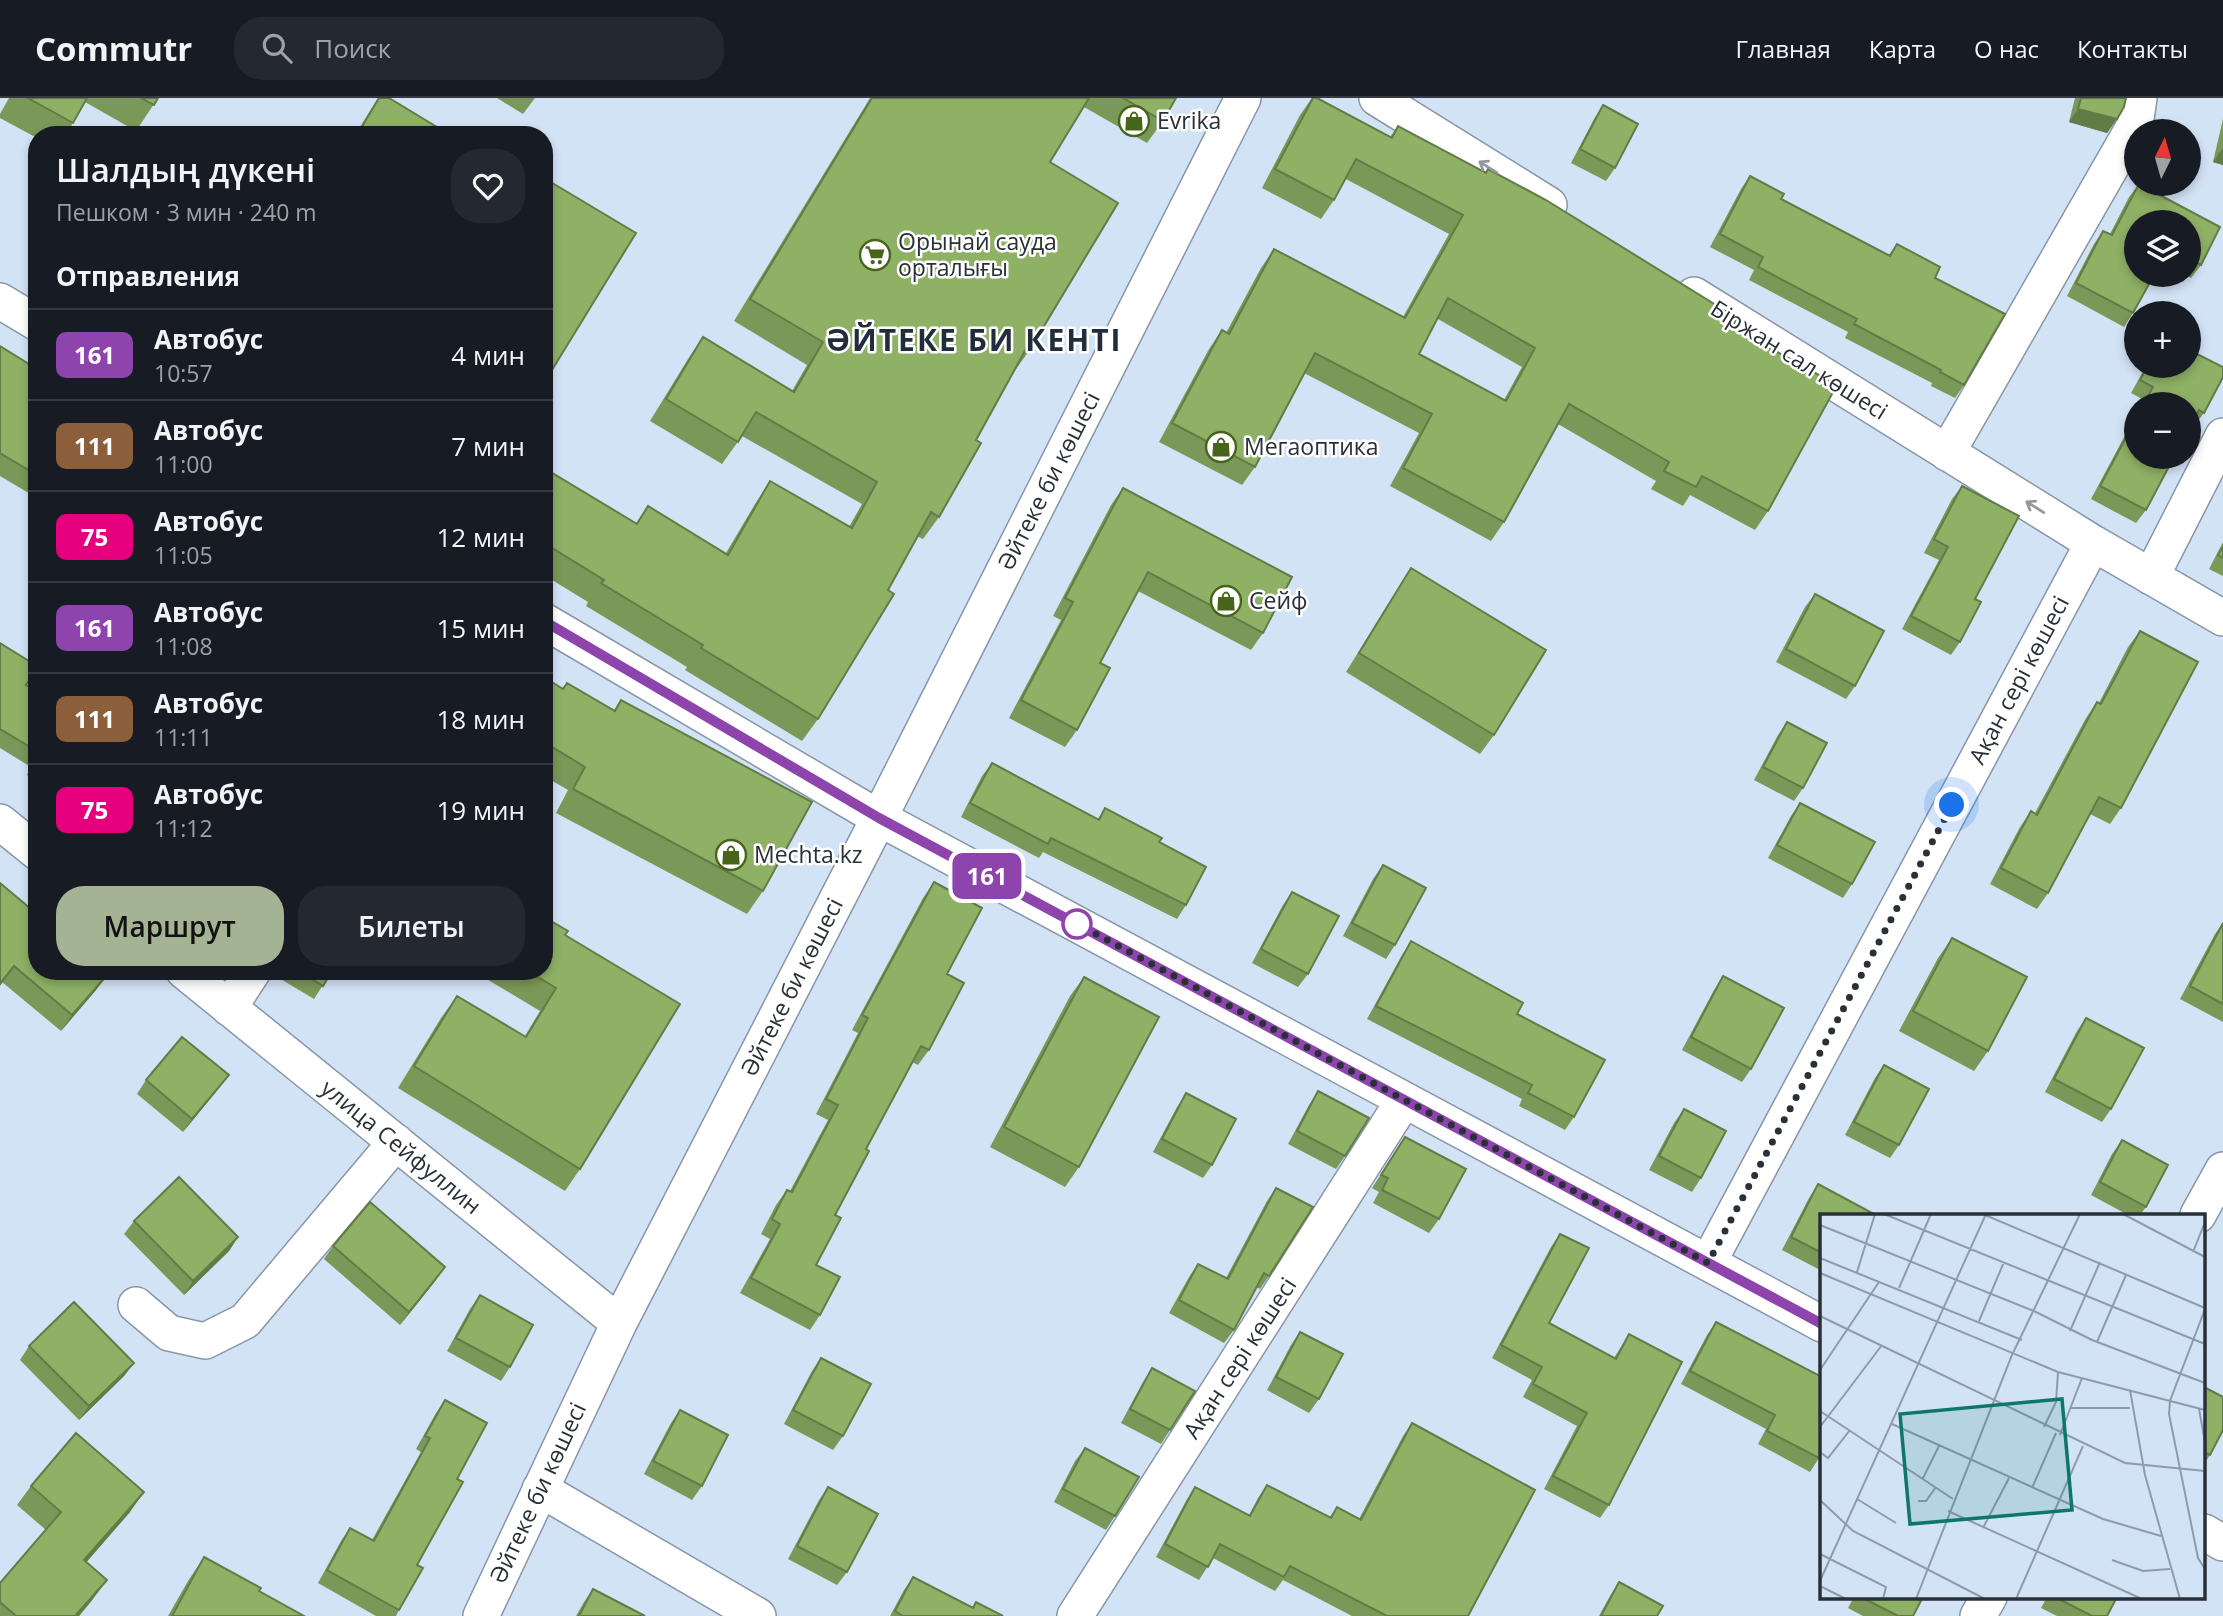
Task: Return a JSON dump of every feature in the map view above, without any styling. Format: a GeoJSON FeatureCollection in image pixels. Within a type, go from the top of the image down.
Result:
{"type":"FeatureCollection","features":[{"type":"Feature","properties":{"kind":"street","name":"Әйтеке би көшесі"},"geometry":{"type":"LineString","coordinates":[[481,1616],[618,1323],[879,818],[1243,98]]}},
{"type":"Feature","properties":{"kind":"street"},"geometry":{"type":"LineString","coordinates":[[1377,98],[1579,224]]}},
{"type":"Feature","properties":{"kind":"street"},"geometry":{"type":"LineString","coordinates":[[1947,453],[2135,125],[2139,98]]}},
{"type":"Feature","properties":{"kind":"street","name":"Біржан сал көшесі"},"geometry":{"type":"LineString","coordinates":[[1662,275],[2093,543],[2223,618]]}},
{"type":"Feature","properties":{"kind":"street"},"geometry":{"type":"LineString","coordinates":[[0,302],[28,318]]}},
{"type":"Feature","properties":{"kind":"street"},"geometry":{"type":"LineString","coordinates":[[2151,577],[2223,436]]}},
{"type":"Feature","properties":{"kind":"street","name":"Ақан сері көшесі"},"geometry":{"type":"LineString","coordinates":[[1708,1263],[2093,543]]}},
{"type":"Feature","properties":{"kind":"street"},"geometry":{"type":"LineString","coordinates":[[553,626],[879,818],[1820,1323]]}},
{"type":"Feature","properties":{"kind":"street"},"geometry":{"type":"LineString","coordinates":[[0,822],[28,845]]}},
{"type":"Feature","properties":{"kind":"street","name":"улица Сейфуллин"},"geometry":{"type":"LineString","coordinates":[[195,980],[618,1323]]}},
{"type":"Feature","properties":{"kind":"street"},"geometry":{"type":"LineString","coordinates":[[229,1008],[247,980]]}},
{"type":"Feature","properties":{"kind":"street","name":"Ақан сері көшесі"},"geometry":{"type":"LineString","coordinates":[[1075,1616],[1404,1100]]}},
{"type":"Feature","properties":{"kind":"street"},"geometry":{"type":"LineString","coordinates":[[136,1305],[169,1333],[205,1341],[244,1321],[396,1142]]}},
{"type":"Feature","properties":{"kind":"street"},"geometry":{"type":"LineString","coordinates":[[2199,1214],[2223,1170]]}},
{"type":"Feature","properties":{"kind":"street"},"geometry":{"type":"LineString","coordinates":[[540,1489],[758,1616]]}},
{"type":"Feature","properties":{"kind":"street"},"geometry":{"type":"LineString","coordinates":[[2206,1533],[2223,1543]]}},
{"type":"Feature","properties":{"kind":"street"},"geometry":{"type":"LineString","coordinates":[[1978,1616],[1988,1598]]}},
{"type":"Feature","properties":{"kind":"building"},"geometry":{"type":"Polygon","coordinates":[[[28,98],[87,98],[73,123],[28,98]]]}},
{"type":"Feature","properties":{"kind":"building"},"geometry":{"type":"Polygon","coordinates":[[[141,98],[158,98],[154,105],[141,98]]]}},
{"type":"Feature","properties":{"kind":"building"},"geometry":{"type":"Polygon","coordinates":[[[379,98],[389,98],[435,126],[362,126],[379,98]]]}},
{"type":"Feature","properties":{"kind":"building"},"geometry":{"type":"Polygon","coordinates":[[[872,98],[1089,98],[1050,162],[1118,203],[1029,351],[1026,349],[976,440],[981,443],[939,517],[931,512],[888,590],[894,594],[818,719],[701,648],[703,645],[601,583],[604,580],[553,549],[553,473],[637,524],[648,506],[728,555],[770,481],[852,528],[877,482],[756,412],[738,442],[666,399],[703,337],[794,392],[823,342],[750,299],[872,98]]]}},
{"type":"Feature","properties":{"kind":"building"},"geometry":{"type":"Polygon","coordinates":[[[1123,98],[1176,98],[1163,121],[1123,98]]]}},
{"type":"Feature","properties":{"kind":"building"},"geometry":{"type":"Polygon","coordinates":[[[1313,98],[1392,138],[1398,126],[1486,173],[1488,169],[1546,200],[1737,318],[1732,327],[1837,385],[1768,511],[1702,476],[1696,487],[1664,471],[1669,462],[1569,404],[1504,522],[1403,468],[1432,414],[1315,353],[1255,467],[1172,423],[1222,330],[1229,334],[1274,249],[1405,318],[1463,215],[1356,159],[1334,200],[1275,169],[1313,98]],[[1448,298],[1419,354],[1506,401],[1535,348],[1448,298]]]}},
{"type":"Feature","properties":{"kind":"building"},"geometry":{"type":"Polygon","coordinates":[[[2081,98],[2126,98],[2117,119],[2078,109],[2081,98]]]}},
{"type":"Feature","properties":{"kind":"building"},"geometry":{"type":"Polygon","coordinates":[[[1603,105],[1638,124],[1615,168],[1580,149],[1603,105]]]}},
{"type":"Feature","properties":{"kind":"building"},"geometry":{"type":"Polygon","coordinates":[[[1750,176],[1784,194],[1781,199],[1890,256],[1897,244],[1940,267],[1935,278],[2005,314],[1964,385],[1854,324],[1857,319],[1758,267],[1763,257],[1720,234],[1750,176]]]}},
{"type":"Feature","properties":{"kind":"building"},"geometry":{"type":"Polygon","coordinates":[[[553,183],[636,233],[553,368],[553,183]]]}},
{"type":"Feature","properties":{"kind":"building"},"geometry":{"type":"Polygon","coordinates":[[[2133,196],[2162,196],[2188,210],[2125,210],[2133,196]]]}},
{"type":"Feature","properties":{"kind":"building"},"geometry":{"type":"Polygon","coordinates":[[[2124,212],[2124,287],[2147,287],[2140,301],[2124,301],[2124,308],[2076,283],[2103,231],[2112,235],[2124,212]]]}},
{"type":"Feature","properties":{"kind":"building"},"geometry":{"type":"Polygon","coordinates":[[[2201,217],[2220,227],[2201,265],[2201,217]]]}},
{"type":"Feature","properties":{"kind":"building"},"geometry":{"type":"Polygon","coordinates":[[[0,346],[28,363],[28,470],[0,453],[0,346]]]}},
{"type":"Feature","properties":{"kind":"building"},"geometry":{"type":"Polygon","coordinates":[[[2201,356],[2223,367],[2223,377],[2204,413],[2201,411],[2201,392],[2150,392],[2153,387],[2140,380],[2201,378],[2201,356]]]}},
{"type":"Feature","properties":{"kind":"building"},"geometry":{"type":"Polygon","coordinates":[[[2124,441],[2124,469],[2168,469],[2146,510],[2100,486],[2124,441]]]}},
{"type":"Feature","properties":{"kind":"building"},"geometry":{"type":"Polygon","coordinates":[[[1962,486],[2019,516],[1975,599],[1981,602],[1960,642],[1911,616],[1948,547],[1934,539],[1962,486]]]}},
{"type":"Feature","properties":{"kind":"building"},"geometry":{"type":"Polygon","coordinates":[[[1123,488],[1292,577],[1263,633],[1148,572],[1100,663],[1110,668],[1077,730],[1021,700],[1073,602],[1065,598],[1123,488]]]}},
{"type":"Feature","properties":{"kind":"building"},"geometry":{"type":"Polygon","coordinates":[[[1411,568],[1546,650],[1494,735],[1359,653],[1411,568]]]}},
{"type":"Feature","properties":{"kind":"building"},"geometry":{"type":"Polygon","coordinates":[[[1815,594],[1884,631],[1855,686],[1786,649],[1815,594]]]}},
{"type":"Feature","properties":{"kind":"building"},"geometry":{"type":"Polygon","coordinates":[[[2140,631],[2198,662],[2121,808],[2099,797],[2048,893],[2001,868],[2031,811],[2037,815],[2097,702],[2101,704],[2140,631]]]}},
{"type":"Feature","properties":{"kind":"building"},"geometry":{"type":"Polygon","coordinates":[[[0,643],[28,660],[28,746],[0,729],[0,643]]]}},
{"type":"Feature","properties":{"kind":"building"},"geometry":{"type":"Polygon","coordinates":[[[553,683],[563,689],[567,683],[615,711],[621,700],[812,802],[763,891],[573,789],[585,767],[553,747],[553,683]]]}},
{"type":"Feature","properties":{"kind":"building"},"geometry":{"type":"Polygon","coordinates":[[[1787,722],[1827,743],[1803,788],[1763,767],[1787,722]]]}},
{"type":"Feature","properties":{"kind":"building"},"geometry":{"type":"Polygon","coordinates":[[[992,763],[1099,820],[1105,808],[1162,838],[1159,842],[1206,867],[1186,905],[1051,838],[1048,844],[970,803],[992,763]]]}},
{"type":"Feature","properties":{"kind":"building"},"geometry":{"type":"Polygon","coordinates":[[[1800,803],[1875,842],[1852,884],[1777,845],[1800,803]]]}},
{"type":"Feature","properties":{"kind":"building"},"geometry":{"type":"Polygon","coordinates":[[[1383,865],[1426,888],[1395,945],[1352,923],[1383,865]]]}},
{"type":"Feature","properties":{"kind":"building"},"geometry":{"type":"Polygon","coordinates":[[[934,882],[982,908],[947,974],[964,983],[929,1050],[921,1046],[866,1149],[869,1151],[835,1215],[841,1218],[816,1265],[840,1277],[820,1315],[751,1278],[780,1224],[772,1219],[787,1190],[792,1192],[838,1105],[826,1099],[868,1018],[862,1015],[934,882]]]}},
{"type":"Feature","properties":{"kind":"building"},"geometry":{"type":"Polygon","coordinates":[[[0,883],[28,906],[28,978],[14,966],[0,984],[0,883]]]}},
{"type":"Feature","properties":{"kind":"building"},"geometry":{"type":"Polygon","coordinates":[[[1292,892],[1339,916],[1308,974],[1261,949],[1292,892]]]}},
{"type":"Feature","properties":{"kind":"building"},"geometry":{"type":"Polygon","coordinates":[[[553,922],[568,931],[565,935],[680,1004],[580,1169],[414,1066],[457,996],[526,1037],[556,988],[543,980],[553,980],[553,922]]]}},
{"type":"Feature","properties":{"kind":"building"},"geometry":{"type":"Polygon","coordinates":[[[2223,923],[2223,1004],[2190,986],[2223,923]]]}},
{"type":"Feature","properties":{"kind":"building"},"geometry":{"type":"Polygon","coordinates":[[[1952,938],[2027,977],[1988,1051],[1913,1011],[1952,938]]]}},
{"type":"Feature","properties":{"kind":"building"},"geometry":{"type":"Polygon","coordinates":[[[1411,941],[1523,1003],[1517,1014],[1605,1060],[1574,1117],[1528,1093],[1532,1085],[1376,1006],[1411,941]]]}},
{"type":"Feature","properties":{"kind":"building"},"geometry":{"type":"Polygon","coordinates":[[[1723,976],[1784,1008],[1751,1069],[1691,1037],[1723,976]]]}},
{"type":"Feature","properties":{"kind":"building"},"geometry":{"type":"Polygon","coordinates":[[[1084,977],[1159,1017],[1079,1167],[1004,1127],[1084,977]]]}},
{"type":"Feature","properties":{"kind":"building"},"geometry":{"type":"Polygon","coordinates":[[[31,980],[103,980],[72,1015],[31,980]]]}},
{"type":"Feature","properties":{"kind":"building"},"geometry":{"type":"Polygon","coordinates":[[[313,980],[327,980],[323,986],[313,980]]]}},
{"type":"Feature","properties":{"kind":"building"},"geometry":{"type":"Polygon","coordinates":[[[2086,1018],[2144,1048],[2111,1109],[2054,1079],[2086,1018]]]}},
{"type":"Feature","properties":{"kind":"building"},"geometry":{"type":"Polygon","coordinates":[[[182,1037],[229,1075],[192,1119],[146,1080],[182,1037]]]}},
{"type":"Feature","properties":{"kind":"building"},"geometry":{"type":"Polygon","coordinates":[[[1884,1065],[1929,1089],[1899,1145],[1854,1122],[1884,1065]]]}},
{"type":"Feature","properties":{"kind":"building"},"geometry":{"type":"Polygon","coordinates":[[[1318,1091],[1369,1118],[1345,1156],[1297,1131],[1318,1091]]]}},
{"type":"Feature","properties":{"kind":"building"},"geometry":{"type":"Polygon","coordinates":[[[1186,1093],[1236,1119],[1212,1165],[1162,1139],[1186,1093]]]}},
{"type":"Feature","properties":{"kind":"building"},"geometry":{"type":"Polygon","coordinates":[[[1684,1109],[1726,1131],[1701,1178],[1659,1156],[1684,1109]]]}},
{"type":"Feature","properties":{"kind":"building"},"geometry":{"type":"Polygon","coordinates":[[[1405,1137],[1466,1169],[1439,1219],[1382,1190],[1388,1178],[1381,1175],[1405,1137]]]}},
{"type":"Feature","properties":{"kind":"building"},"geometry":{"type":"Polygon","coordinates":[[[2122,1140],[2168,1165],[2146,1207],[2100,1182],[2122,1140]]]}},
{"type":"Feature","properties":{"kind":"building"},"geometry":{"type":"Polygon","coordinates":[[[179,1177],[238,1237],[193,1281],[134,1221],[179,1177]]]}},
{"type":"Feature","properties":{"kind":"building"},"geometry":{"type":"Polygon","coordinates":[[[1818,1184],[1874,1214],[1820,1214],[1820,1252],[1791,1237],[1818,1184]]]}},
{"type":"Feature","properties":{"kind":"building"},"geometry":{"type":"Polygon","coordinates":[[[1276,1188],[1313,1207],[1269,1276],[1264,1273],[1234,1330],[1179,1300],[1198,1264],[1228,1279],[1276,1188]]]}},
{"type":"Feature","properties":{"kind":"building"},"geometry":{"type":"Polygon","coordinates":[[[370,1202],[445,1267],[409,1312],[333,1246],[370,1202]]]}},
{"type":"Feature","properties":{"kind":"building"},"geometry":{"type":"Polygon","coordinates":[[[1560,1234],[1589,1248],[1549,1323],[1616,1359],[1629,1334],[1682,1362],[1609,1505],[1553,1476],[1587,1413],[1533,1384],[1542,1367],[1501,1345],[1560,1234]]]}},
{"type":"Feature","properties":{"kind":"building"},"geometry":{"type":"Polygon","coordinates":[[[480,1295],[533,1325],[510,1367],[456,1338],[480,1295]]]}},
{"type":"Feature","properties":{"kind":"building"},"geometry":{"type":"Polygon","coordinates":[[[74,1302],[134,1363],[89,1406],[29,1346],[74,1302]]]}},
{"type":"Feature","properties":{"kind":"building"},"geometry":{"type":"Polygon","coordinates":[[[1716,1322],[1820,1376],[1819,1458],[1767,1431],[1775,1415],[1690,1371],[1716,1322]]]}},
{"type":"Feature","properties":{"kind":"building"},"geometry":{"type":"Polygon","coordinates":[[[1300,1332],[1343,1354],[1319,1399],[1276,1377],[1300,1332]]]}},
{"type":"Feature","properties":{"kind":"building"},"geometry":{"type":"Polygon","coordinates":[[[821,1358],[871,1384],[843,1436],[793,1410],[821,1358]]]}},
{"type":"Feature","properties":{"kind":"building"},"geometry":{"type":"Polygon","coordinates":[[[1152,1368],[1195,1391],[1170,1430],[1130,1409],[1152,1368]]]}},
{"type":"Feature","properties":{"kind":"building"},"geometry":{"type":"Polygon","coordinates":[[[2206,1388],[2223,1397],[2223,1430],[2210,1455],[2206,1453],[2206,1388]]]}},
{"type":"Feature","properties":{"kind":"building"},"geometry":{"type":"Polygon","coordinates":[[[445,1400],[487,1423],[457,1479],[463,1482],[417,1565],[423,1568],[399,1610],[327,1570],[350,1528],[374,1541],[430,1438],[425,1436],[445,1400]]]}},
{"type":"Feature","properties":{"kind":"building"},"geometry":{"type":"Polygon","coordinates":[[[680,1410],[728,1435],[702,1486],[653,1461],[680,1410]]]}},
{"type":"Feature","properties":{"kind":"building"},"geometry":{"type":"Polygon","coordinates":[[[1412,1423],[1535,1490],[1468,1616],[1387,1616],[1290,1566],[1284,1577],[1220,1544],[1208,1567],[1165,1544],[1195,1487],[1250,1516],[1267,1485],[1331,1518],[1337,1507],[1361,1520],[1412,1423]]]}},
{"type":"Feature","properties":{"kind":"building"},"geometry":{"type":"Polygon","coordinates":[[[76,1433],[144,1492],[84,1560],[107,1580],[75,1616],[16,1616],[0,1602],[0,1583],[61,1512],[31,1486],[76,1433]]]}},
{"type":"Feature","properties":{"kind":"building"},"geometry":{"type":"Polygon","coordinates":[[[1085,1448],[1139,1477],[1115,1516],[1063,1489],[1085,1448]]]}},
{"type":"Feature","properties":{"kind":"building"},"geometry":{"type":"Polygon","coordinates":[[[828,1487],[878,1514],[847,1572],[797,1546],[828,1487]]]}},
{"type":"Feature","properties":{"kind":"building"},"geometry":{"type":"Polygon","coordinates":[[[204,1557],[261,1588],[259,1591],[304,1616],[172,1616],[204,1557]]]}},
{"type":"Feature","properties":{"kind":"building"},"geometry":{"type":"Polygon","coordinates":[[[913,1577],[973,1608],[976,1602],[1003,1616],[903,1616],[895,1611],[913,1577]]]}},
{"type":"Feature","properties":{"kind":"building"},"geometry":{"type":"Polygon","coordinates":[[[1619,1582],[1663,1606],[1657,1616],[1601,1616],[1619,1582]]]}},
{"type":"Feature","properties":{"kind":"building"},"geometry":{"type":"Polygon","coordinates":[[[593,1589],[645,1616],[579,1616],[593,1589]]]}},
{"type":"Feature","properties":{"kind":"building"},"geometry":{"type":"Polygon","coordinates":[[[1863,1598],[1922,1598],[1913,1616],[1898,1616],[1863,1598]]]}},
{"type":"Feature","properties":{"kind":"building"},"geometry":{"type":"Polygon","coordinates":[[[2057,1598],[2116,1598],[2107,1616],[2092,1616],[2057,1598]]]}},
{"type":"Feature","properties":{"kind":"bus line","name":"161"},"geometry":{"type":"LineString","coordinates":[[553,626],[879,818],[1820,1323]]}},
{"type":"Feature","properties":{"kind":"place","name":"Evrika"},"geometry":{"type":"Point","coordinates":[1134,121]}},
{"type":"Feature","properties":{"kind":"place","name":"Орынай сауда орталығы"},"geometry":{"type":"Point","coordinates":[875,255]}},
{"type":"Feature","properties":{"kind":"place","name":"Мегаоптика"},"geometry":{"type":"Point","coordinates":[1221,447]}},
{"type":"Feature","properties":{"kind":"place","name":"Сейф"},"geometry":{"type":"Point","coordinates":[1226,601]}},
{"type":"Feature","properties":{"kind":"place","name":"Mechta.kz"},"geometry":{"type":"Point","coordinates":[731,855]}},
{"type":"Feature","properties":{"kind":"district","name":"ӘЙТЕКЕ БИ КЕНТІ"},"geometry":{"type":"Point","coordinates":[974,341]}},
{"type":"Feature","properties":{"kind":"route"},"geometry":{"type":"LineString","coordinates":[[1077,924],[1070,920],[1708,1263],[1952,805]]}}]}
